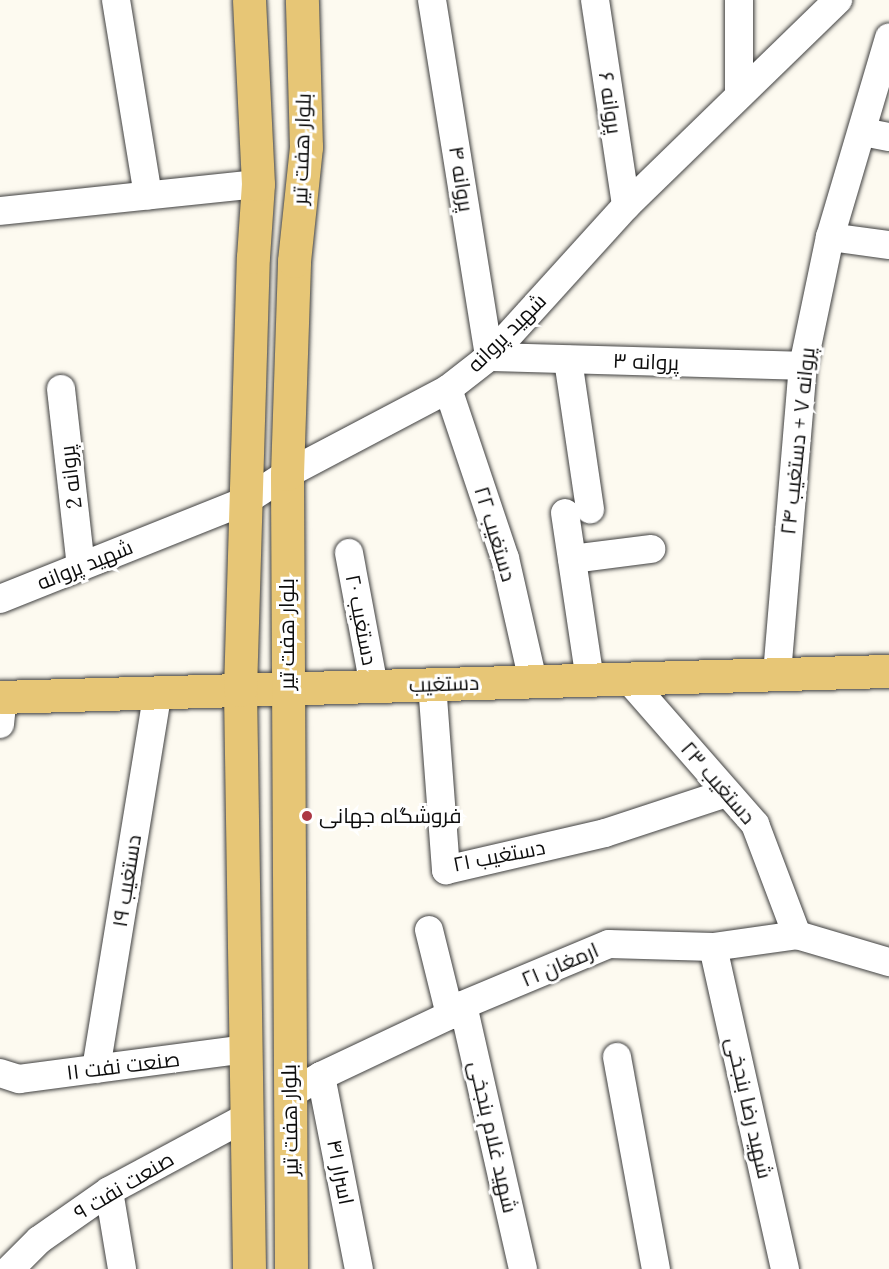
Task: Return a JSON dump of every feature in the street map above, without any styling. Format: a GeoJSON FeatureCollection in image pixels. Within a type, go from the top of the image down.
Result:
{"type":"FeatureCollection","features":[{"type":"Feature","properties":{"kind":"main road","name":"بلوار هفت تیر"},"geometry":{"type":"LineString","coordinates":[[249,0],[258,184],[253,257],[240,690],[249,1269]]}},
{"type":"Feature","properties":{"kind":"main road","name":"بلوار هفت تیر"},"geometry":{"type":"LineString","coordinates":[[291,1269],[286,474],[294,261],[306,147],[302,0]]}},
{"type":"Feature","properties":{"kind":"main road"},"geometry":{"type":"LineString","coordinates":[[253,257],[294,261]]}},
{"type":"Feature","properties":{"kind":"main road","name":"دستغیب"},"geometry":{"type":"LineString","coordinates":[[1,706],[158,692],[889,671]]}},
{"type":"Feature","properties":{"kind":"main road"},"geometry":{"type":"LineString","coordinates":[[245,920],[254,911],[266,908],[278,910],[289,917]]}},
{"type":"Feature","properties":{"kind":"street"},"geometry":{"type":"LineString","coordinates":[[116,0],[148,195]]}},
{"type":"Feature","properties":{"kind":"street","name":"پروانه ۴"},"geometry":{"type":"LineString","coordinates":[[432,0],[489,357]]}},
{"type":"Feature","properties":{"kind":"street","name":"پروانه ۶"},"geometry":{"type":"LineString","coordinates":[[595,0],[626,206]]}},
{"type":"Feature","properties":{"kind":"street"},"geometry":{"type":"LineString","coordinates":[[739,0],[739,94]]}},
{"type":"Feature","properties":{"kind":"street","name":"شهید پروانه"},"geometry":{"type":"LineString","coordinates":[[0,599],[247,500],[286,474],[448,389],[489,357],[626,206],[838,0]]}},
{"type":"Feature","properties":{"kind":"street","name":"پروانه ۷ + دستغیب ۲۴"},"geometry":{"type":"LineString","coordinates":[[777,674],[803,366],[830,237],[876,134],[889,38]]}},
{"type":"Feature","properties":{"kind":"street"},"geometry":{"type":"LineString","coordinates":[[0,211],[258,184]]}},
{"type":"Feature","properties":{"kind":"street"},"geometry":{"type":"LineString","coordinates":[[830,237],[889,245]]}},
{"type":"Feature","properties":{"kind":"street","name":"پروانه ۳"},"geometry":{"type":"LineString","coordinates":[[489,357],[803,366]]}},
{"type":"Feature","properties":{"kind":"street"},"geometry":{"type":"LineString","coordinates":[[568,360],[577,511],[572,559],[590,680]]}},
{"type":"Feature","properties":{"kind":"street","name":"پروانه 2"},"geometry":{"type":"LineString","coordinates":[[61,389],[81,566]]}},
{"type":"Feature","properties":{"kind":"street","name":"دستغیب ۲۲"},"geometry":{"type":"LineString","coordinates":[[448,389],[505,558],[533,681]]}},
{"type":"Feature","properties":{"kind":"street"},"geometry":{"type":"LineString","coordinates":[[572,559],[651,549]]}},
{"type":"Feature","properties":{"kind":"street","name":"دستغیب ۲۰"},"geometry":{"type":"LineString","coordinates":[[349,553],[374,686]]}},
{"type":"Feature","properties":{"kind":"street","name":"دستغیب ۲۳"},"geometry":{"type":"LineString","coordinates":[[627,678],[755,824],[797,935]]}},
{"type":"Feature","properties":{"kind":"street","name":"دستغیب ۲۱"},"geometry":{"type":"LineString","coordinates":[[432,684],[446,870],[605,833],[727,793]]}},
{"type":"Feature","properties":{"kind":"street","name":"دستغیب ۱۹"},"geometry":{"type":"LineString","coordinates":[[96,1069],[158,692]]}},
{"type":"Feature","properties":{"kind":"street","name":"شهید غلام بنجخی"},"geometry":{"type":"LineString","coordinates":[[429,930],[456,1010],[524,1269]]}},
{"type":"Feature","properties":{"kind":"street","name":"ارمغان ۲۱"},"geometry":{"type":"LineString","coordinates":[[289,1095],[321,1076],[456,1010],[609,944],[713,947],[797,935],[889,962]]}},
{"type":"Feature","properties":{"kind":"street","name":"شهید رضا بنجخی"},"geometry":{"type":"LineString","coordinates":[[713,947],[785,1269]]}},
{"type":"Feature","properties":{"kind":"street","name":"صنعت نفت ۱۱"},"geometry":{"type":"LineString","coordinates":[[0,1073],[19,1079],[247,1049]]}},
{"type":"Feature","properties":{"kind":"street"},"geometry":{"type":"LineString","coordinates":[[617,1057],[656,1269]]}},
{"type":"Feature","properties":{"kind":"street","name":"اسرار ۴۱"},"geometry":{"type":"LineString","coordinates":[[321,1076],[359,1269]]}},
{"type":"Feature","properties":{"kind":"street","name":"صنعت نفت ۹"},"geometry":{"type":"LineString","coordinates":[[21,1264],[39,1240],[110,1191],[248,1116]]}},
{"type":"Feature","properties":{"kind":"street"},"geometry":{"type":"LineString","coordinates":[[110,1191],[122,1269]]}},
{"type":"Feature","properties":{"kind":"place","name":"فروشگاه جهانی"},"geometry":{"type":"Point","coordinates":[307,816]}}]}
